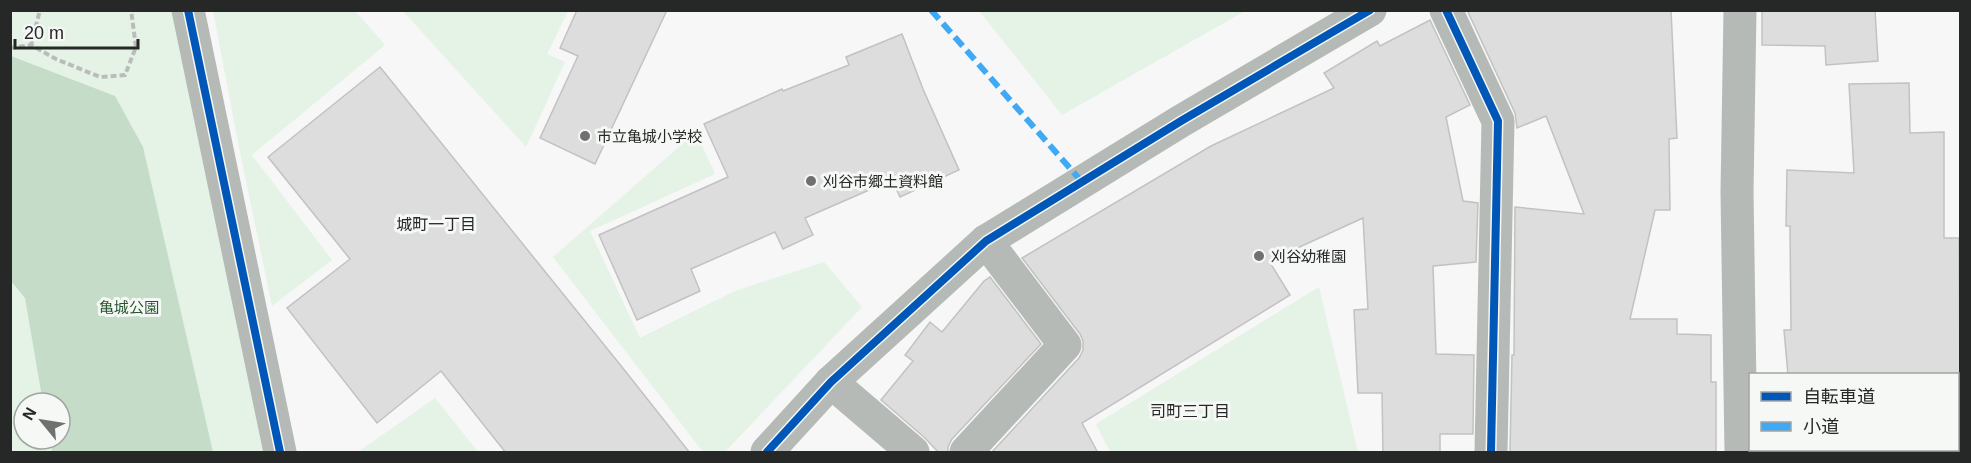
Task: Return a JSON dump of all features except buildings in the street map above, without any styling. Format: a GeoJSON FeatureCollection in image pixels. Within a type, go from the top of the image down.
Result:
{"type":"FeatureCollection","features":[{"type":"Feature","properties":{"kind":"street"},"geometry":{"type":"LineString","coordinates":[[188,10],[280,453]]}},
{"type":"Feature","properties":{"kind":"street"},"geometry":{"type":"LineString","coordinates":[[767,453],[831,382],[986,241],[1181,121],[1370,10]]}},
{"type":"Feature","properties":{"kind":"street"},"geometry":{"type":"LineString","coordinates":[[1446,10],[1498,121],[1491,453]]}},
{"type":"Feature","properties":{"kind":"street"},"geometry":{"type":"LineString","coordinates":[[1740,10],[1737,192],[1741,453]]}},
{"type":"Feature","properties":{"kind":"street"},"geometry":{"type":"LineString","coordinates":[[966,453],[1065,345],[986,241]]}},
{"type":"Feature","properties":{"kind":"street"},"geometry":{"type":"LineString","coordinates":[[831,382],[913,453]]}},
{"type":"Feature","properties":{"kind":"path"},"geometry":{"type":"LineString","coordinates":[[31,45],[40,10]]}},
{"type":"Feature","properties":{"kind":"path"},"geometry":{"type":"LineString","coordinates":[[10,48],[31,45],[56,59],[100,77],[124,75],[136,47],[131,10]]}},
{"type":"Feature","properties":{"kind":"green space","name":"亀城公園"},"geometry":{"type":"Polygon","coordinates":[[[10,11],[188,11],[280,452],[11,452],[10,11]]]}},
{"type":"Feature","properties":{"kind":"green space"},"geometry":{"type":"Polygon","coordinates":[[[213,11],[355,11],[385,45],[252,155],[332,260],[272,306],[240,152],[213,11]]]}},
{"type":"Feature","properties":{"kind":"green space"},"geometry":{"type":"Polygon","coordinates":[[[403,11],[568,11],[547,54],[565,62],[526,147],[403,11]]]}},
{"type":"Feature","properties":{"kind":"green space"},"geometry":{"type":"Polygon","coordinates":[[[979,11],[1245,11],[1062,115],[979,11]]]}},
{"type":"Feature","properties":{"kind":"green space"},"geometry":{"type":"Polygon","coordinates":[[[696,132],[715,174],[590,231],[640,338],[735,291],[824,262],[862,307],[725,452],[703,452],[553,257],[696,132]]]}},
{"type":"Feature","properties":{"kind":"green space"},"geometry":{"type":"Polygon","coordinates":[[[1319,287],[1358,452],[1110,452],[1096,424],[1319,287]]]}},
{"type":"Feature","properties":{"kind":"green space"},"geometry":{"type":"Polygon","coordinates":[[[435,398],[478,452],[358,452],[435,398]]]}},
{"type":"Feature","properties":{"kind":"shaded area"},"geometry":{"type":"Polygon","coordinates":[[[11,56],[115,96],[143,147],[213,452],[52,452],[72,451],[72,391],[41,391],[25,298],[11,281],[11,56]]]}},
{"type":"Feature","properties":{"kind":"marked path"},"geometry":{"type":"LineString","coordinates":[[931,10],[1082,182]]}},
{"type":"Feature","properties":{"kind":"cycle path"},"geometry":{"type":"LineString","coordinates":[[188,10],[280,452]]}},
{"type":"Feature","properties":{"kind":"cycle path"},"geometry":{"type":"LineString","coordinates":[[767,452],[831,382],[986,241],[1181,121],[1370,10]]}},
{"type":"Feature","properties":{"kind":"cycle path"},"geometry":{"type":"LineString","coordinates":[[1446,10],[1498,121],[1491,452]]}},
{"type":"Feature","properties":{"kind":"place","name":"市立亀城小学校"},"geometry":{"type":"Point","coordinates":[585,136]}},
{"type":"Feature","properties":{"kind":"place","name":"刈谷市郷土資料館"},"geometry":{"type":"Point","coordinates":[811,181]}},
{"type":"Feature","properties":{"kind":"place","name":"刈谷幼稚園"},"geometry":{"type":"Point","coordinates":[1259,256]}},
{"type":"Feature","properties":{"kind":"district","name":"城町一丁目"},"geometry":{"type":"Point","coordinates":[436,224]}},
{"type":"Feature","properties":{"kind":"district","name":"司町三丁目"},"geometry":{"type":"Point","coordinates":[1190,411]}}]}
